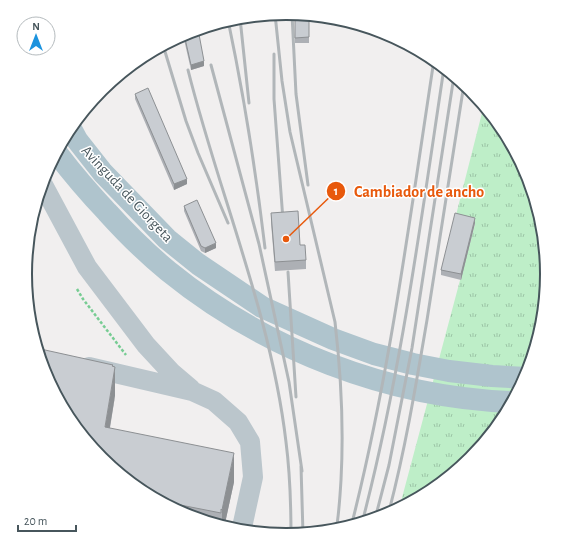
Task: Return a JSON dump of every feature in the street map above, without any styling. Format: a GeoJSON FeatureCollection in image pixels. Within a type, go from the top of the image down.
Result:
{"type":"FeatureCollection","features":[{"type":"Feature","properties":{"kind":"main road","name":"Avinguda de Giorgeta"},"geometry":{"type":"LineString","coordinates":[[74,134],[103,173],[167,239],[198,264],[262,306],[333,339],[374,354],[449,371],[518,378]]}},
{"type":"Feature","properties":{"kind":"main road","name":"Avinguda de Giorgeta"},"geometry":{"type":"LineString","coordinates":[[60,158],[84,188],[158,263],[200,295],[237,319],[273,339],[335,366],[374,379],[451,397],[506,401]]}},
{"type":"Feature","properties":{"kind":"street"},"geometry":{"type":"LineString","coordinates":[[46,190],[87,267],[146,345],[171,372],[192,391]]}},
{"type":"Feature","properties":{"kind":"street"},"geometry":{"type":"LineString","coordinates":[[140,379],[148,375],[153,368],[152,358],[146,345]]}},
{"type":"Feature","properties":{"kind":"street"},"geometry":{"type":"LineString","coordinates":[[69,363],[192,391],[214,401],[227,411],[238,422],[250,442],[254,477],[243,525]]}},
{"type":"Feature","properties":{"kind":"green space"},"geometry":{"type":"Polygon","coordinates":[[[482,113],[498,133],[514,162],[532,209],[536,225],[540,258],[540,291],[536,324],[521,372],[498,416],[477,442],[454,466],[427,486],[401,502],[475,224],[455,219],[482,113]]]}},
{"type":"Feature","properties":{"kind":"building"},"geometry":{"type":"Polygon","coordinates":[[[295,21],[309,21],[309,37],[295,38],[295,21]]]}},
{"type":"Feature","properties":{"kind":"building"},"geometry":{"type":"Polygon","coordinates":[[[199,36],[204,61],[191,65],[185,41],[199,36]]]}},
{"type":"Feature","properties":{"kind":"building"},"geometry":{"type":"Polygon","coordinates":[[[148,88],[187,179],[174,184],[135,94],[148,88]]]}},
{"type":"Feature","properties":{"kind":"building"},"geometry":{"type":"Polygon","coordinates":[[[197,200],[216,243],[205,248],[201,246],[184,206],[197,200]]]}},
{"type":"Feature","properties":{"kind":"building"},"geometry":{"type":"Polygon","coordinates":[[[298,211],[300,245],[305,245],[306,260],[275,262],[271,213],[298,211]]]}},
{"type":"Feature","properties":{"kind":"building"},"geometry":{"type":"Polygon","coordinates":[[[455,213],[475,218],[461,274],[441,270],[455,213]]]}},
{"type":"Feature","properties":{"kind":"building"},"geometry":{"type":"Polygon","coordinates":[[[43,350],[113,365],[112,366],[115,367],[105,427],[234,453],[221,513],[173,503],[145,486],[118,466],[95,442],[74,416],[58,387],[43,350]]]}},
{"type":"Feature","properties":{"kind":"railway"},"geometry":{"type":"LineString","coordinates":[[292,20],[296,94],[308,185]]}},
{"type":"Feature","properties":{"kind":"railway"},"geometry":{"type":"LineString","coordinates":[[276,21],[282,81],[290,132],[335,322],[339,361],[342,420],[342,460],[337,524]]}},
{"type":"Feature","properties":{"kind":"railway"},"geometry":{"type":"LineString","coordinates":[[241,24],[249,103]]}},
{"type":"Feature","properties":{"kind":"railway"},"geometry":{"type":"LineString","coordinates":[[229,27],[249,134],[265,248]]}},
{"type":"Feature","properties":{"kind":"railway"},"geometry":{"type":"LineString","coordinates":[[165,51],[186,121],[228,223]]}},
{"type":"Feature","properties":{"kind":"railway"},"geometry":{"type":"LineString","coordinates":[[274,54],[274,99],[283,220]]}},
{"type":"Feature","properties":{"kind":"railway"},"geometry":{"type":"LineString","coordinates":[[211,65],[259,244],[289,382],[302,471]]}},
{"type":"Feature","properties":{"kind":"railway"},"geometry":{"type":"LineString","coordinates":[[353,520],[365,469],[388,353],[433,67]]}},
{"type":"Feature","properties":{"kind":"railway"},"geometry":{"type":"LineString","coordinates":[[188,70],[200,116],[243,254],[269,347],[279,394],[286,442],[290,489],[291,529]]}},
{"type":"Feature","properties":{"kind":"railway"},"geometry":{"type":"LineString","coordinates":[[364,516],[376,467],[399,354],[443,75]]}},
{"type":"Feature","properties":{"kind":"railway"},"geometry":{"type":"LineString","coordinates":[[377,512],[389,465],[412,348],[453,82]]}},
{"type":"Feature","properties":{"kind":"railway"},"geometry":{"type":"LineString","coordinates":[[390,507],[405,442],[419,369],[463,92]]}},
{"type":"Feature","properties":{"kind":"railway"},"geometry":{"type":"LineString","coordinates":[[288,272],[296,397]]}},
{"type":"Feature","properties":{"kind":"railway"},"geometry":{"type":"LineString","coordinates":[[301,466],[303,528]]}},
{"type":"Feature","properties":{"kind":"place","name":"Cambiador de ancho"},"geometry":{"type":"Point","coordinates":[286,239]}}]}
